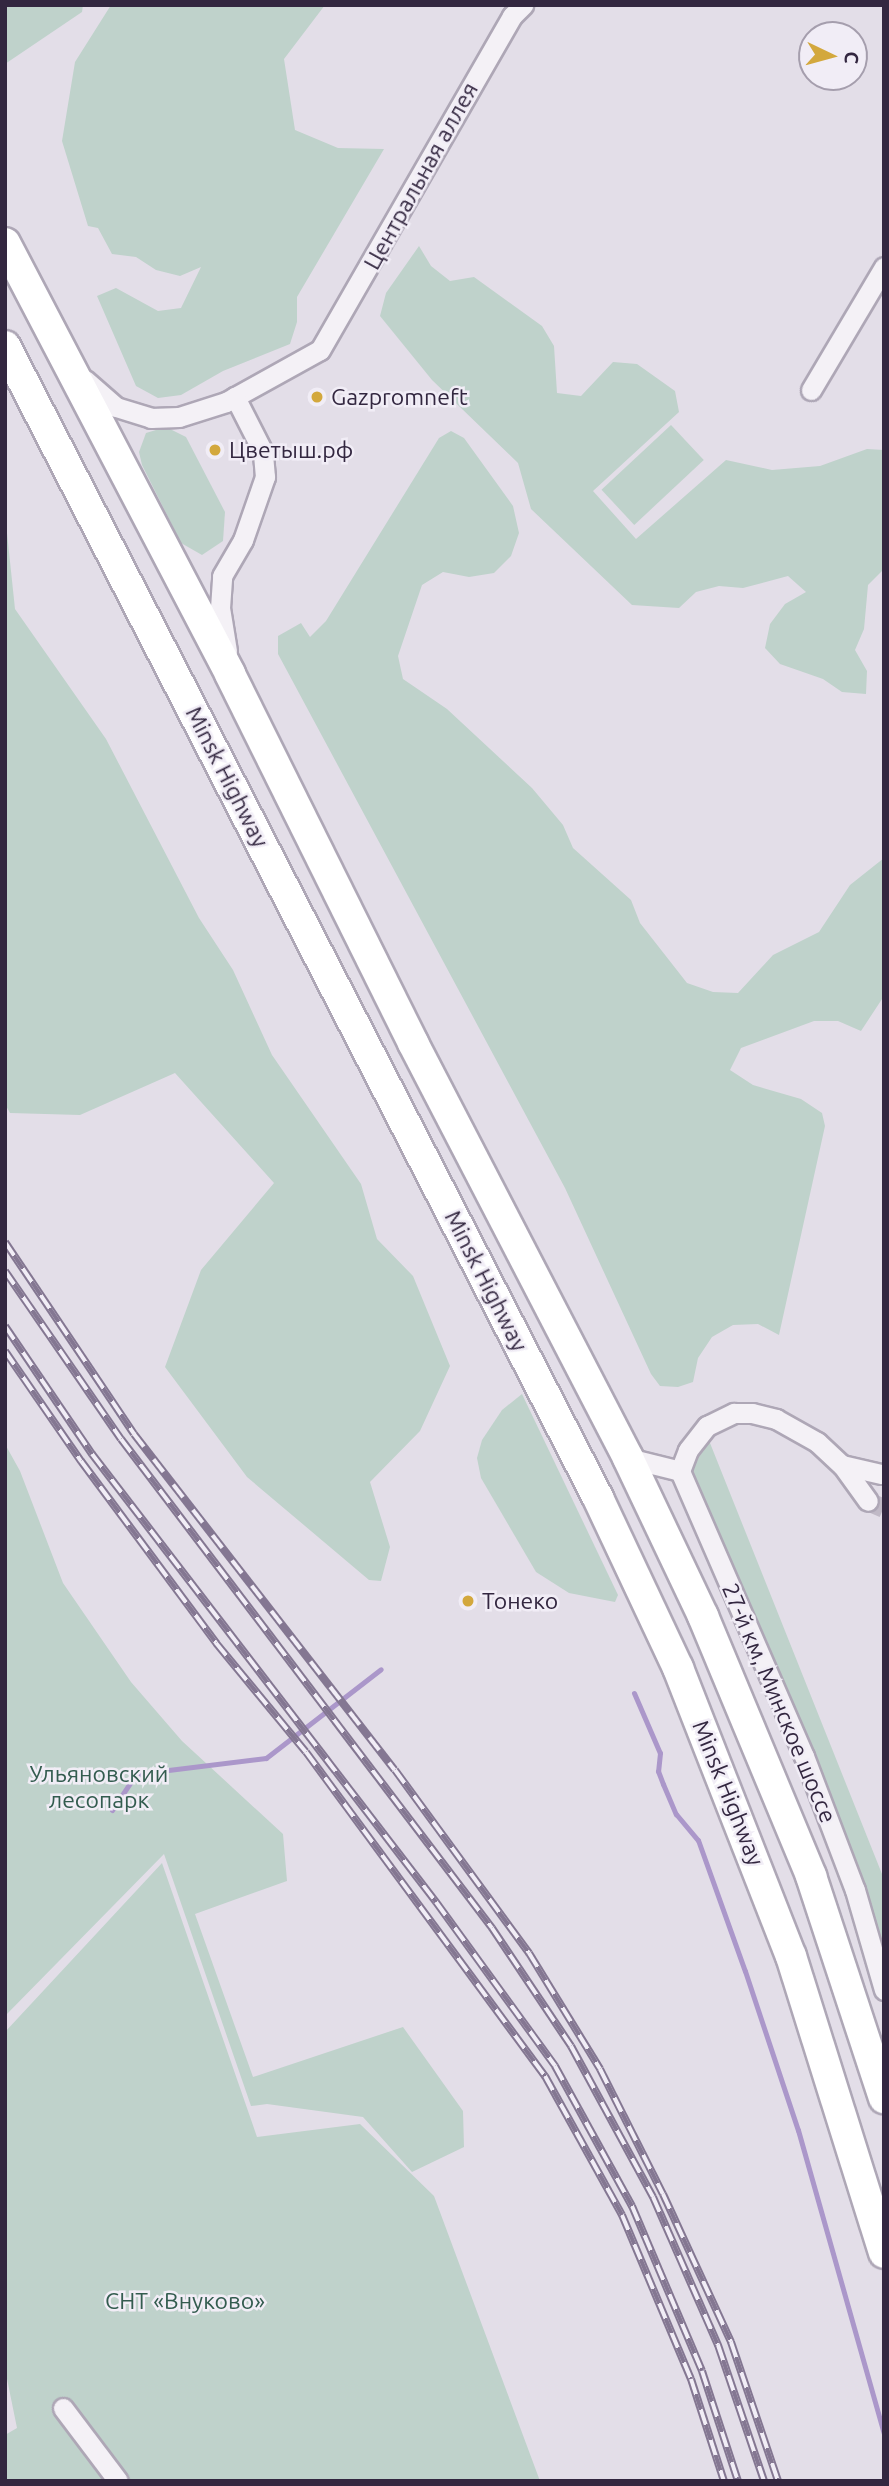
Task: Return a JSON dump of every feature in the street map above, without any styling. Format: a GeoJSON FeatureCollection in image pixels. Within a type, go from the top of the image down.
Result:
{"type":"FeatureCollection","features":[{"type":"Feature","properties":{"kind":"highway","name":"Minsk Highway"},"geometry":{"type":"LineString","coordinates":[[5,243],[230,674],[414,1043],[628,1458],[777,1786],[811,1877],[884,2098]]}},
{"type":"Feature","properties":{"kind":"highway","name":"Minsk Highway"},"geometry":{"type":"LineString","coordinates":[[5,346],[598,1498],[678,1668],[791,1956],[884,2253]]}},
{"type":"Feature","properties":{"kind":"street","name":"Центральная аллея"},"geometry":{"type":"LineString","coordinates":[[67,362],[116,407],[151,418],[179,417],[235,397],[320,350],[331,336],[517,10]]}},
{"type":"Feature","properties":{"kind":"street"},"geometry":{"type":"LineString","coordinates":[[811,390],[884,267]]}},
{"type":"Feature","properties":{"kind":"street"},"geometry":{"type":"LineString","coordinates":[[230,674],[220,608],[222,576],[243,540],[265,477],[263,453],[235,397]]}},
{"type":"Feature","properties":{"kind":"street"},"geometry":{"type":"LineString","coordinates":[[628,1458],[680,1471],[688,1450],[707,1426],[743,1413],[776,1419],[817,1442],[842,1465],[868,1501]]}},
{"type":"Feature","properties":{"kind":"street"},"geometry":{"type":"LineString","coordinates":[[842,1465],[881,1474]]}},
{"type":"Feature","properties":{"kind":"street","name":"27-й км, Минское шоссе"},"geometry":{"type":"LineString","coordinates":[[680,1471],[804,1756],[855,1890],[884,1990]]}},
{"type":"Feature","properties":{"kind":"street"},"geometry":{"type":"LineString","coordinates":[[63,2408],[118,2481]]}},
{"type":"Feature","properties":{"kind":"green space"},"geometry":{"type":"Polygon","coordinates":[[[5,5],[83,5],[82,12],[5,64],[5,5]]]}},
{"type":"Feature","properties":{"kind":"green space"},"geometry":{"type":"Polygon","coordinates":[[[111,5],[325,5],[284,59],[295,130],[338,148],[384,149],[297,297],[297,322],[290,344],[223,371],[181,395],[158,398],[136,386],[97,296],[116,288],[158,311],[181,308],[201,267],[180,276],[156,270],[136,257],[112,254],[98,228],[88,226],[62,141],[75,62],[111,5]]]}},
{"type":"Feature","properties":{"kind":"green space"},"geometry":{"type":"Polygon","coordinates":[[[419,246],[431,266],[450,281],[474,277],[542,326],[554,346],[557,393],[581,396],[613,362],[637,364],[675,391],[679,412],[593,491],[636,539],[726,460],[772,470],[820,466],[867,449],[884,450],[884,569],[868,585],[864,629],[855,650],[867,671],[866,694],[842,692],[823,679],[780,664],[765,648],[770,624],[785,604],[806,592],[788,576],[743,588],[719,586],[696,592],[679,608],[632,605],[531,509],[518,463],[432,380],[380,316],[386,293],[419,246]]]}},
{"type":"Feature","properties":{"kind":"green space"},"geometry":{"type":"Polygon","coordinates":[[[671,425],[704,460],[634,525],[602,490],[671,425]]]}},
{"type":"Feature","properties":{"kind":"green space"},"geometry":{"type":"Polygon","coordinates":[[[166,427],[186,437],[225,512],[223,541],[202,555],[181,543],[142,465],[139,452],[146,433],[166,427]]]}},
{"type":"Feature","properties":{"kind":"green space"},"geometry":{"type":"Polygon","coordinates":[[[451,431],[464,438],[513,506],[519,533],[511,556],[494,573],[469,577],[443,572],[422,585],[398,656],[403,679],[447,709],[532,788],[563,825],[573,848],[631,900],[640,923],[687,983],[713,992],[738,993],[773,955],[819,932],[850,885],[884,858],[884,996],[861,1031],[838,1021],[814,1021],[741,1048],[730,1070],[753,1085],[801,1099],[822,1113],[825,1126],[779,1335],[758,1324],[733,1325],[712,1337],[698,1358],[693,1382],[678,1387],[660,1386],[651,1374],[565,1188],[278,654],[278,636],[301,623],[310,637],[326,621],[439,438],[451,431]]]}},
{"type":"Feature","properties":{"kind":"green space"},"geometry":{"type":"Polygon","coordinates":[[[5,514],[15,609],[106,739],[199,918],[233,970],[272,1055],[361,1184],[377,1239],[413,1276],[450,1366],[420,1431],[370,1482],[390,1547],[381,1581],[369,1580],[247,1477],[165,1367],[201,1270],[274,1183],[175,1073],[80,1115],[10,1113],[5,1104],[5,514]]]}},
{"type":"Feature","properties":{"kind":"green space"},"geometry":{"type":"Polygon","coordinates":[[[522,1394],[618,1595],[615,1602],[569,1593],[536,1572],[481,1478],[477,1458],[482,1440],[502,1410],[522,1394]]]}},
{"type":"Feature","properties":{"kind":"green space"},"geometry":{"type":"Polygon","coordinates":[[[708,1438],[884,1879],[884,1954],[850,1846],[767,1641],[692,1481],[693,1461],[708,1438]]]}},
{"type":"Feature","properties":{"kind":"green space","name":"Ульяновский лесопарк"},"geometry":{"type":"Polygon","coordinates":[[[5,1444],[20,1471],[63,1583],[131,1682],[182,1741],[283,1834],[287,1881],[195,1914],[253,2077],[403,2027],[463,2111],[464,2147],[412,2172],[363,2117],[267,2104],[251,2106],[164,1854],[5,2016],[5,1444]]]}},
{"type":"Feature","properties":{"kind":"green space","name":"СНТ «Внуково»"},"geometry":{"type":"Polygon","coordinates":[[[162,1863],[257,2137],[360,2124],[434,2196],[540,2481],[5,2481],[5,2435],[17,2428],[5,2369],[5,2032],[162,1863]]]}},
{"type":"Feature","properties":{"kind":"waterway"},"geometry":{"type":"LineString","coordinates":[[112,1810],[136,1774],[266,1758],[381,1669]]}},
{"type":"Feature","properties":{"kind":"waterway"},"geometry":{"type":"LineString","coordinates":[[634,1693],[660,1753],[658,1771],[663,1784],[676,1814],[698,1840],[745,1971],[798,2130],[884,2433]]}},
{"type":"Feature","properties":{"kind":"tunnel"},"geometry":{"type":"LineString","coordinates":[[868,1501],[884,1508]]}},
{"type":"Feature","properties":{"kind":"railway"},"geometry":{"type":"LineString","coordinates":[[5,1242],[134,1434],[395,1770],[529,1953],[600,2069],[663,2194],[731,2342],[778,2481]]}},
{"type":"Feature","properties":{"kind":"railway"},"geometry":{"type":"LineString","coordinates":[[5,1271],[121,1439],[492,1928],[571,2046],[653,2197],[718,2345],[764,2481]]}},
{"type":"Feature","properties":{"kind":"railway"},"geometry":{"type":"LineString","coordinates":[[5,1326],[92,1454],[436,1902],[555,2066],[632,2206],[702,2371],[738,2481]]}},
{"type":"Feature","properties":{"kind":"railway"},"geometry":{"type":"LineString","coordinates":[[5,1351],[81,1461],[216,1643],[306,1752],[545,2076],[622,2215],[691,2379],[724,2481]]}},
{"type":"Feature","properties":{"kind":"place","name":"Gazpromneft"},"geometry":{"type":"Point","coordinates":[317,397]}},
{"type":"Feature","properties":{"kind":"place","name":"Цветыш.рф"},"geometry":{"type":"Point","coordinates":[215,450]}},
{"type":"Feature","properties":{"kind":"place","name":"Тонеко"},"geometry":{"type":"Point","coordinates":[468,1601]}}]}
